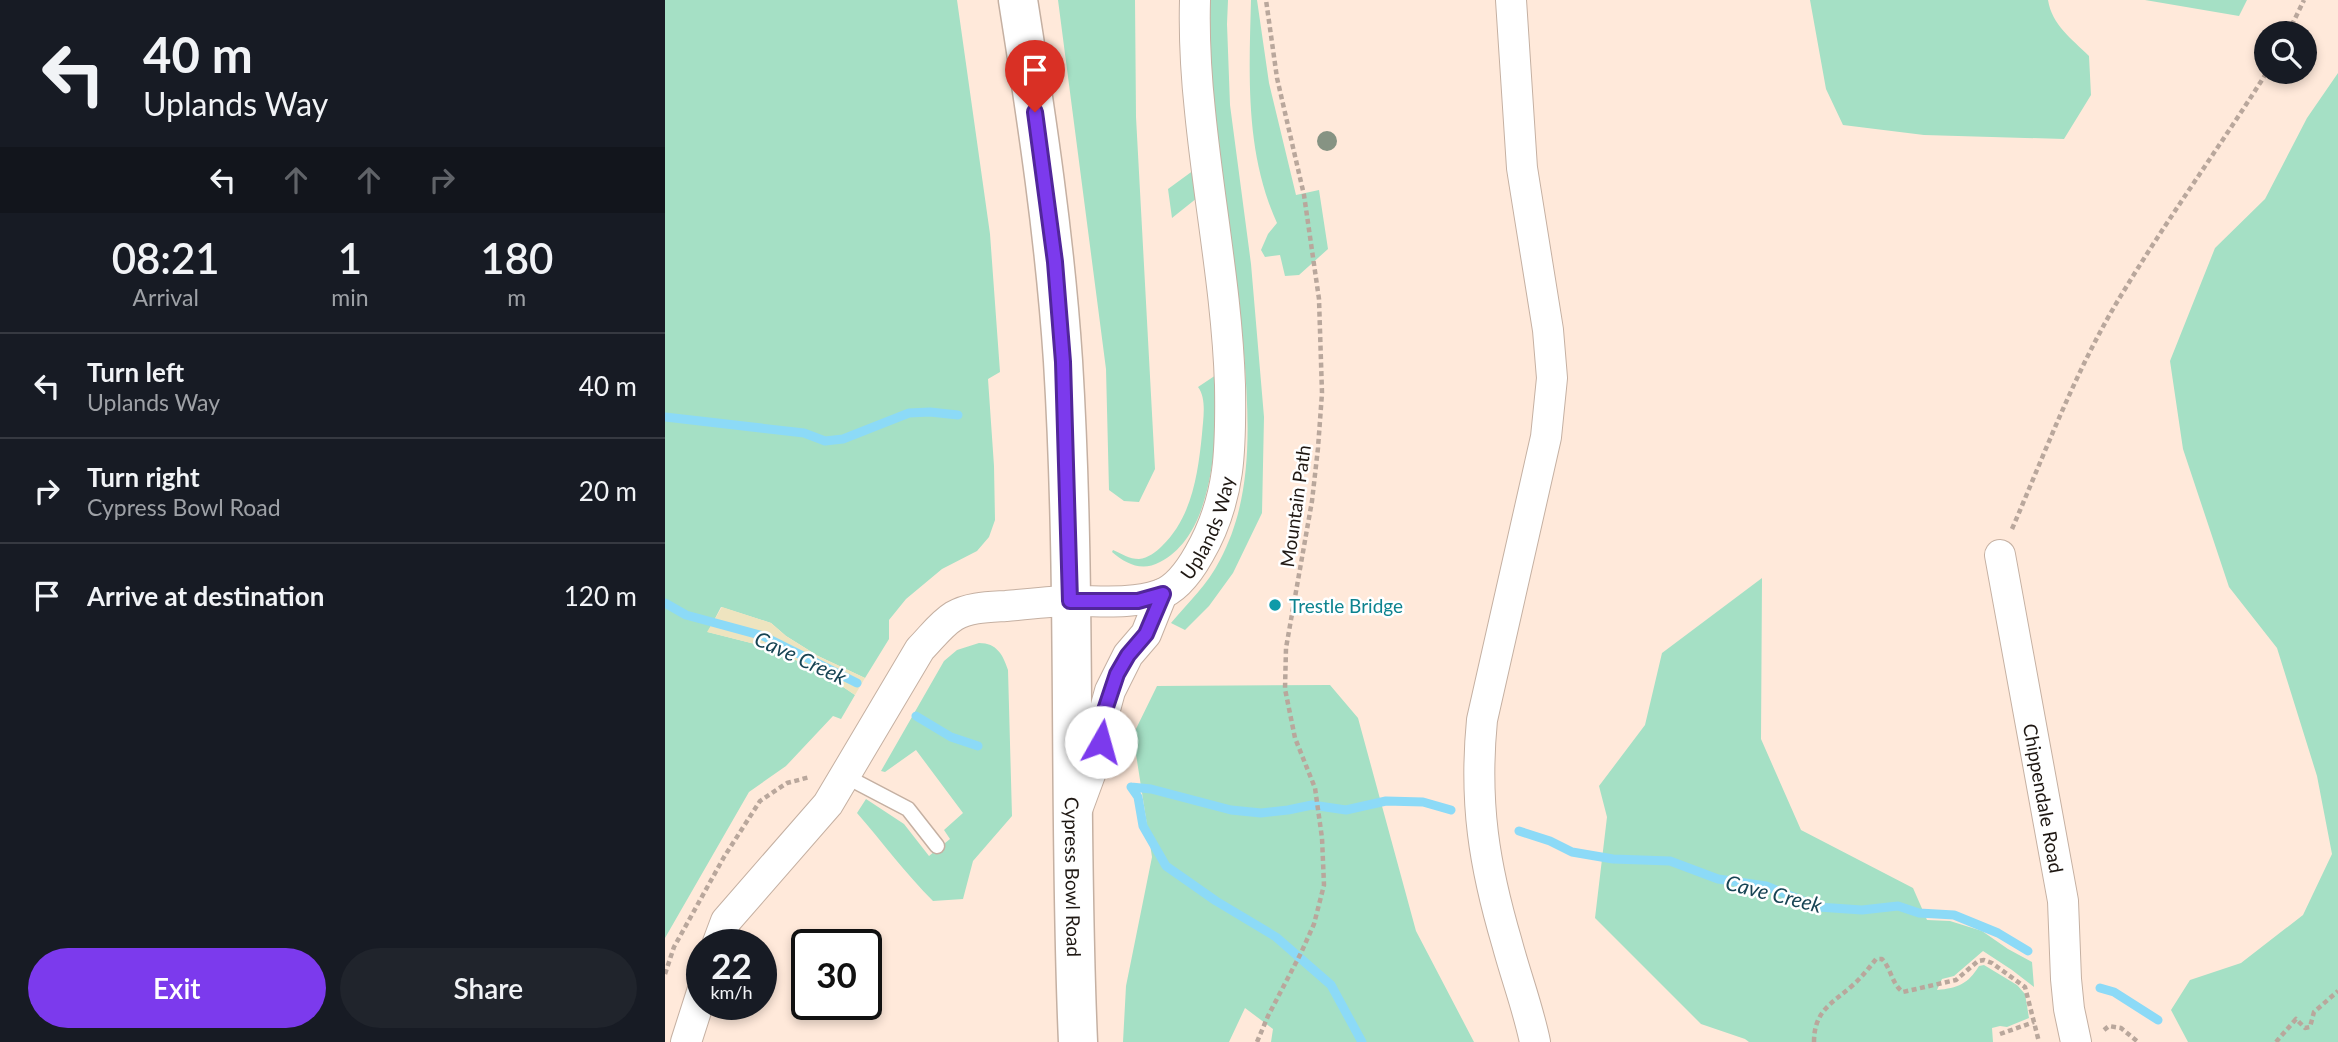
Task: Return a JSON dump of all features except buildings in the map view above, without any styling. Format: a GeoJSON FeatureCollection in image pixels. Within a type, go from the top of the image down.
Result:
{"type":"FeatureCollection","features":[{"type":"Feature","properties":{"kind":"street","name":"Cypress Bowl Road"},"geometry":{"type":"LineString","coordinates":[[1019,0],[1055,262],[1063,362],[1078,1042]]}},
{"type":"Feature","properties":{"kind":"street","name":"Uplands Way"},"geometry":{"type":"LineString","coordinates":[[723,929],[726,921],[828,804],[831,776],[920,649],[940,627],[954,616],[985,608],[1070,601],[1138,601],[1163,594],[1179,582],[1192,566],[1209,537],[1220,509],[1231,443],[1228,330],[1200,111],[1194,37],[1195,0]]}},
{"type":"Feature","properties":{"kind":"street"},"geometry":{"type":"LineString","coordinates":[[1511,0],[1522,168],[1548,330],[1552,378],[1546,437],[1482,720],[1478,802],[1489,876],[1535,1042]]}},
{"type":"Feature","properties":{"kind":"street","name":"Chippendale Road"},"geometry":{"type":"LineString","coordinates":[[2000,555],[2063,901],[2069,1009],[2089,1039]]}},
{"type":"Feature","properties":{"kind":"street"},"geometry":{"type":"LineString","coordinates":[[1072,824],[1101,742],[1110,691],[1128,655],[1146,634],[1163,594]]}},
{"type":"Feature","properties":{"kind":"street"},"geometry":{"type":"LineString","coordinates":[[686,1042],[693,1020]]}},
{"type":"Feature","properties":{"kind":"lane"},"geometry":{"type":"LineString","coordinates":[[831,776],[908,809],[937,846]]}},
{"type":"Feature","properties":{"kind":"path","name":"Mountain Path"},"geometry":{"type":"LineString","coordinates":[[1257,1042],[1314,924],[1324,885],[1322,838],[1315,788],[1295,738],[1285,689],[1286,648],[1312,501],[1322,393],[1319,299],[1304,195],[1277,78],[1266,0]]}},
{"type":"Feature","properties":{"kind":"path"},"geometry":{"type":"LineString","coordinates":[[2294,21],[2304,0]]}},
{"type":"Feature","properties":{"kind":"path"},"geometry":{"type":"LineString","coordinates":[[2000,555],[2078,376],[2124,289],[2259,84]]}},
{"type":"Feature","properties":{"kind":"path"},"geometry":{"type":"LineString","coordinates":[[665,974],[680,936],[760,801],[787,783],[801,778],[831,776]]}},
{"type":"Feature","properties":{"kind":"path"},"geometry":{"type":"LineString","coordinates":[[1814,1042],[1814,1034],[1824,1007],[1854,984],[1876,959],[1882,959],[1887,965],[1898,989],[1903,992],[1956,980],[1978,961],[1992,963],[2025,987],[2039,1042]]}},
{"type":"Feature","properties":{"kind":"path"},"geometry":{"type":"LineString","coordinates":[[2276,1042],[2296,1019],[2305,1028],[2310,1027],[2314,1012],[2338,991]]}},
{"type":"Feature","properties":{"kind":"path"},"geometry":{"type":"LineString","coordinates":[[2000,1034],[2034,1022]]}},
{"type":"Feature","properties":{"kind":"path"},"geometry":{"type":"LineString","coordinates":[[2089,1039],[2106,1027],[2113,1026],[2121,1028],[2138,1042]]}},
{"type":"Feature","properties":{"kind":"green space"},"geometry":{"type":"Polygon","coordinates":[[[665,0],[957,0],[990,234],[1000,372],[988,379],[995,520],[989,537],[977,551],[942,569],[906,599],[889,620],[889,639],[865,678],[818,656],[771,623],[721,607],[708,632],[759,645],[815,668],[855,695],[841,719],[833,716],[786,766],[749,792],[665,938],[665,0]]]}},
{"type":"Feature","properties":{"kind":"green space"},"geometry":{"type":"Polygon","coordinates":[[[1058,0],[1135,0],[1136,117],[1155,469],[1139,502],[1124,501],[1109,490],[1106,369],[1058,0]]]}},
{"type":"Feature","properties":{"kind":"green space"},"geometry":{"type":"Polygon","coordinates":[[[1210,0],[1228,0],[1230,105],[1251,264],[1264,417],[1262,513],[1233,573],[1209,606],[1185,630],[1171,623],[1204,585],[1220,560],[1239,510],[1247,459],[1244,353],[1213,100],[1210,0]]]}},
{"type":"Feature","properties":{"kind":"green space"},"geometry":{"type":"Polygon","coordinates":[[[1251,0],[1257,0],[1269,83],[1296,195],[1319,190],[1328,249],[1299,275],[1285,276],[1280,255],[1265,257],[1261,250],[1268,234],[1277,223],[1259,169],[1254,141],[1250,85],[1251,0]]]}},
{"type":"Feature","properties":{"kind":"green space"},"geometry":{"type":"Polygon","coordinates":[[[1810,0],[2048,0],[2058,24],[2089,56],[2091,95],[2064,139],[1924,135],[1843,125],[1826,89],[1810,0]]]}},
{"type":"Feature","properties":{"kind":"green space"},"geometry":{"type":"Polygon","coordinates":[[[2145,0],[2247,0],[2239,16],[2145,0]]]}},
{"type":"Feature","properties":{"kind":"green space"},"geometry":{"type":"Polygon","coordinates":[[[2338,73],[2338,1042],[2188,1042],[2171,1010],[2190,980],[2241,963],[2303,915],[2332,854],[2317,776],[2277,648],[2229,587],[2183,449],[2170,361],[2215,248],[2265,199],[2307,118],[2338,73]]]}},
{"type":"Feature","properties":{"kind":"green space"},"geometry":{"type":"Polygon","coordinates":[[[1194,170],[1197,198],[1172,218],[1168,189],[1194,170]]]}},
{"type":"Feature","properties":{"kind":"green space"},"geometry":{"type":"Polygon","coordinates":[[[1216,375],[1216,423],[1210,478],[1193,528],[1179,548],[1160,562],[1147,566],[1129,563],[1112,552],[1113,550],[1135,559],[1152,554],[1172,535],[1187,508],[1198,464],[1204,416],[1198,387],[1216,375]]]}},
{"type":"Feature","properties":{"kind":"green space"},"geometry":{"type":"Polygon","coordinates":[[[1762,578],[1761,739],[1801,830],[1913,888],[1927,920],[1950,921],[1982,931],[2032,962],[2034,987],[1983,951],[1954,976],[1942,979],[1937,990],[1962,984],[1979,966],[1984,965],[2017,985],[2025,994],[2029,1018],[2007,1027],[1992,1028],[1993,1042],[1749,1042],[1701,1024],[1595,918],[1607,817],[1599,786],[1645,725],[1662,653],[1762,578]]]}},
{"type":"Feature","properties":{"kind":"green space"},"geometry":{"type":"Polygon","coordinates":[[[979,643],[995,648],[1004,659],[1008,670],[1012,816],[973,861],[963,899],[933,901],[857,813],[866,799],[904,824],[929,856],[950,839],[944,830],[963,813],[916,750],[885,772],[881,771],[944,661],[957,650],[979,643]]]}},
{"type":"Feature","properties":{"kind":"green space"},"geometry":{"type":"Polygon","coordinates":[[[1330,685],[1358,718],[1416,931],[1474,1042],[1271,1042],[1273,1029],[1245,1008],[1229,1042],[1123,1042],[1126,986],[1152,857],[1133,735],[1157,686],[1330,685]]]}},
{"type":"Feature","properties":{"kind":"sand"},"geometry":{"type":"Polygon","coordinates":[[[722,607],[771,623],[818,656],[865,678],[855,695],[815,668],[759,645],[707,632],[722,607]]]}},
{"type":"Feature","properties":{"kind":"waterway"},"geometry":{"type":"LineString","coordinates":[[665,417],[804,433],[825,441],[843,439],[909,413],[958,415]]}},
{"type":"Feature","properties":{"kind":"waterway","name":"Cave Creek"},"geometry":{"type":"LineString","coordinates":[[665,603],[686,615],[763,636],[857,683]]}},
{"type":"Feature","properties":{"kind":"waterway","name":"Cave Creek"},"geometry":{"type":"LineString","coordinates":[[916,716],[951,737],[978,746]]}},
{"type":"Feature","properties":{"kind":"waterway"},"geometry":{"type":"LineString","coordinates":[[1131,787],[1138,797],[1143,826],[1166,866],[1216,901],[1276,937],[1331,985],[1362,1042]]}},
{"type":"Feature","properties":{"kind":"waterway"},"geometry":{"type":"LineString","coordinates":[[1131,787],[1151,789],[1231,810],[1261,813],[1312,805],[1346,810],[1386,801],[1423,802],[1451,810]]}},
{"type":"Feature","properties":{"kind":"waterway","name":"Cave Creek"},"geometry":{"type":"LineString","coordinates":[[1519,831],[1550,841],[1572,852],[1613,859],[1670,861],[1718,879],[1766,886],[1818,907],[1862,910],[1898,906],[1919,913],[1954,915],[1998,933],[2028,951]]}},
{"type":"Feature","properties":{"kind":"waterway","name":"Cave Creek"},"geometry":{"type":"LineString","coordinates":[[2100,988],[2114,992],[2158,1020]]}},
{"type":"Feature","properties":{"kind":"place","name":"Trestle Bridge"},"geometry":{"type":"Point","coordinates":[1275,605]}},
{"type":"Feature","properties":{"kind":"route"},"geometry":{"type":"LineString","coordinates":[[1035,112],[1055,262],[1063,362],[1070,601],[1138,601],[1163,594],[1146,634],[1128,655],[1117,674],[1104,713],[1101,742]]}}]}
